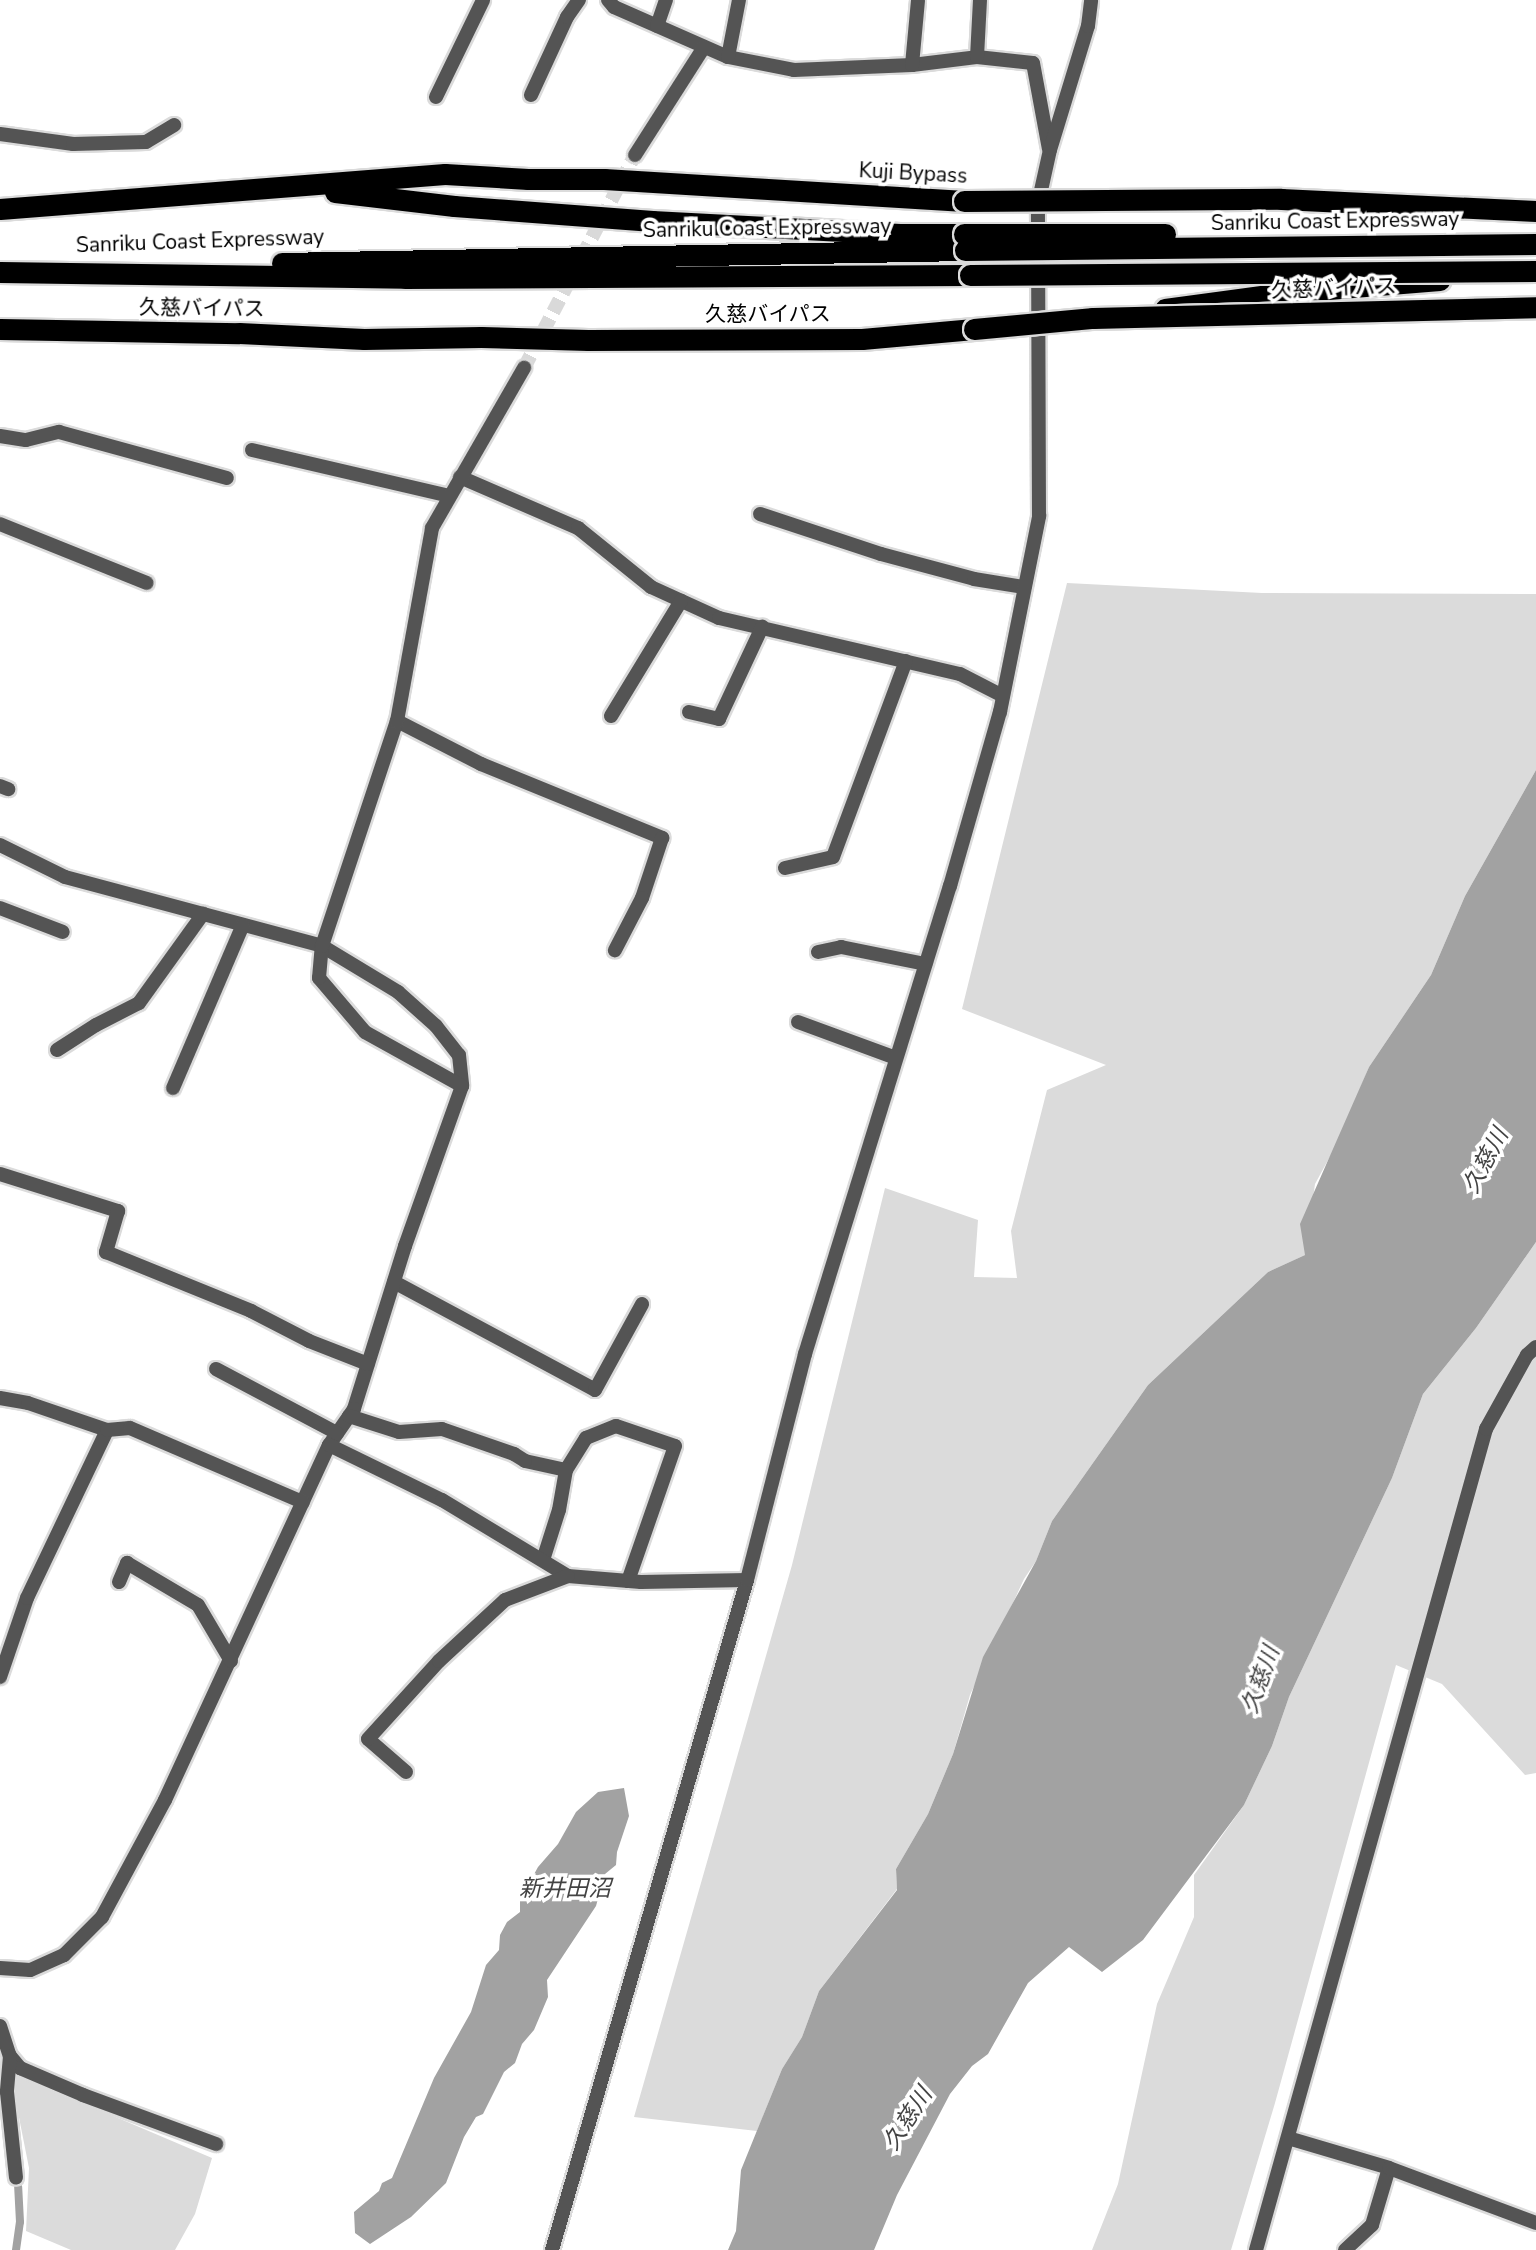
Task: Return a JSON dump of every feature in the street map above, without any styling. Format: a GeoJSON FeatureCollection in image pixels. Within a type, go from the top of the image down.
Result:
{"type":"FeatureCollection","features":[{"type":"Feature","properties":{"kind":"highway","name":"Kuji Bypass"},"geometry":{"type":"LineString","coordinates":[[287,187],[445,174],[528,179],[604,178],[964,201],[1281,199],[1536,211]]}},
{"type":"Feature","properties":{"kind":"highway"},"geometry":{"type":"LineString","coordinates":[[0,209],[287,187],[454,206],[652,221],[900,234],[965,242]]}},
{"type":"Feature","properties":{"kind":"highway","name":"Sanriku Coast Expressway"},"geometry":{"type":"LineString","coordinates":[[404,269],[965,242],[1536,244]]}},
{"type":"Feature","properties":{"kind":"highway","name":"Sanriku Coast Expressway"},"geometry":{"type":"LineString","coordinates":[[0,272],[404,269],[970,275],[1536,272]]}},
{"type":"Feature","properties":{"kind":"highway"},"geometry":{"type":"LineString","coordinates":[[1093,318],[1292,292],[1536,272]]}},
{"type":"Feature","properties":{"kind":"highway","name":"久慈バイパス"},"geometry":{"type":"LineString","coordinates":[[0,329],[239,333],[364,339],[862,339],[1093,318],[1536,307]]}},
{"type":"Feature","properties":{"kind":"street"},"geometry":{"type":"LineString","coordinates":[[436,97],[483,0]]}},
{"type":"Feature","properties":{"kind":"street"},"geometry":{"type":"LineString","coordinates":[[531,96],[567,17],[579,0]]}},
{"type":"Feature","properties":{"kind":"street"},"geometry":{"type":"LineString","coordinates":[[608,0],[614,7],[727,57],[794,70],[912,65],[977,57],[1033,63],[1050,150]]}},
{"type":"Feature","properties":{"kind":"street"},"geometry":{"type":"LineString","coordinates":[[657,26],[666,0]]}},
{"type":"Feature","properties":{"kind":"street"},"geometry":{"type":"LineString","coordinates":[[727,57],[739,0]]}},
{"type":"Feature","properties":{"kind":"street"},"geometry":{"type":"LineString","coordinates":[[912,65],[918,0]]}},
{"type":"Feature","properties":{"kind":"street"},"geometry":{"type":"LineString","coordinates":[[977,57],[980,0]]}},
{"type":"Feature","properties":{"kind":"street"},"geometry":{"type":"LineString","coordinates":[[552,2250],[747,1580],[805,1354],[925,964],[1003,696],[1039,516],[1038,204],[1050,150],[1088,26],[1091,0]]}},
{"type":"Feature","properties":{"kind":"street"},"geometry":{"type":"LineString","coordinates":[[635,155],[704,47]]}},
{"type":"Feature","properties":{"kind":"street"},"geometry":{"type":"LineString","coordinates":[[0,134],[74,144],[146,142],[174,125]]}},
{"type":"Feature","properties":{"kind":"street"},"geometry":{"type":"LineString","coordinates":[[462,1086],[365,1032],[319,978],[322,946],[397,721],[432,528],[524,368]]}},
{"type":"Feature","properties":{"kind":"street"},"geometry":{"type":"LineString","coordinates":[[0,436],[26,440],[59,432],[227,478]]}},
{"type":"Feature","properties":{"kind":"street"},"geometry":{"type":"LineString","coordinates":[[252,450],[450,496]]}},
{"type":"Feature","properties":{"kind":"street"},"geometry":{"type":"LineString","coordinates":[[460,477],[578,528],[651,587],[719,618],[960,674],[1003,696]]}},
{"type":"Feature","properties":{"kind":"street"},"geometry":{"type":"LineString","coordinates":[[760,514],[881,554],[974,579],[1024,587]]}},
{"type":"Feature","properties":{"kind":"street"},"geometry":{"type":"LineString","coordinates":[[0,524],[147,583]]}},
{"type":"Feature","properties":{"kind":"street"},"geometry":{"type":"LineString","coordinates":[[611,716],[681,601]]}},
{"type":"Feature","properties":{"kind":"street"},"geometry":{"type":"LineString","coordinates":[[689,712],[719,719],[762,627]]}},
{"type":"Feature","properties":{"kind":"street"},"geometry":{"type":"LineString","coordinates":[[785,868],[833,857],[906,661]]}},
{"type":"Feature","properties":{"kind":"street"},"geometry":{"type":"LineString","coordinates":[[397,721],[481,764],[662,838],[642,898],[615,950]]}},
{"type":"Feature","properties":{"kind":"street"},"geometry":{"type":"LineString","coordinates":[[0,845],[65,877],[322,946],[398,992],[436,1026],[459,1055],[462,1086],[349,1416],[333,1439],[165,1800],[102,1917],[64,1955],[30,1970],[0,1968]]}},
{"type":"Feature","properties":{"kind":"street"},"geometry":{"type":"LineString","coordinates":[[0,908],[62,932]]}},
{"type":"Feature","properties":{"kind":"street"},"geometry":{"type":"LineString","coordinates":[[57,1050],[96,1025],[139,1003],[203,915]]}},
{"type":"Feature","properties":{"kind":"street"},"geometry":{"type":"LineString","coordinates":[[173,1088],[243,925]]}},
{"type":"Feature","properties":{"kind":"street"},"geometry":{"type":"LineString","coordinates":[[818,952],[841,947],[925,964]]}},
{"type":"Feature","properties":{"kind":"street"},"geometry":{"type":"LineString","coordinates":[[799,1022],[896,1058]]}},
{"type":"Feature","properties":{"kind":"street"},"geometry":{"type":"LineString","coordinates":[[0,1174],[118,1211],[106,1252],[251,1311],[309,1341],[368,1364]]}},
{"type":"Feature","properties":{"kind":"street"},"geometry":{"type":"LineString","coordinates":[[394,1282],[595,1390],[642,1304]]}},
{"type":"Feature","properties":{"kind":"street"},"geometry":{"type":"LineString","coordinates":[[1256,2250],[1486,1429],[1527,1355],[1536,1347]]}},
{"type":"Feature","properties":{"kind":"street"},"geometry":{"type":"LineString","coordinates":[[216,1369],[442,1500],[568,1577]]}},
{"type":"Feature","properties":{"kind":"street"},"geometry":{"type":"LineString","coordinates":[[0,1398],[29,1403],[107,1430],[130,1428],[303,1502]]}},
{"type":"Feature","properties":{"kind":"street"},"geometry":{"type":"LineString","coordinates":[[349,1416],[399,1432],[442,1429],[514,1454],[525,1461],[566,1470]]}},
{"type":"Feature","properties":{"kind":"street"},"geometry":{"type":"LineString","coordinates":[[543,1560],[559,1510],[566,1470],[586,1438],[616,1426],[675,1446],[628,1581]]}},
{"type":"Feature","properties":{"kind":"street"},"geometry":{"type":"LineString","coordinates":[[0,1677],[27,1598],[107,1430]]}},
{"type":"Feature","properties":{"kind":"street"},"geometry":{"type":"LineString","coordinates":[[118,1582],[127,1563],[198,1605],[231,1661]]}},
{"type":"Feature","properties":{"kind":"street"},"geometry":{"type":"LineString","coordinates":[[406,1772],[368,1739],[439,1661],[505,1600],[568,1577],[628,1581],[747,1580]]}},
{"type":"Feature","properties":{"kind":"street"},"geometry":{"type":"LineString","coordinates":[[0,2026],[10,2056],[20,2068],[70,2090],[216,2144]]}},
{"type":"Feature","properties":{"kind":"street"},"geometry":{"type":"LineString","coordinates":[[10,2056],[7,2092],[16,2178]]}},
{"type":"Feature","properties":{"kind":"street"},"geometry":{"type":"LineString","coordinates":[[1288,2138],[1389,2168],[1536,2223]]}},
{"type":"Feature","properties":{"kind":"street"},"geometry":{"type":"LineString","coordinates":[[1345,2250],[1372,2225],[1389,2168]]}},
{"type":"Feature","properties":{"kind":"shaded area"},"geometry":{"type":"Polygon","coordinates":[[[1067,583],[1262,593],[1536,594],[1536,770],[1465,896],[1431,975],[1369,1067],[1339,1140],[1315,1184],[1305,1255],[1268,1272],[1148,1385],[1052,1521],[1036,1561],[1024,1579],[970,1695],[953,1754],[928,1814],[896,1869],[897,1889],[819,1991],[802,2037],[782,2069],[757,2131],[634,2117],[792,1565],[885,1188],[978,1220],[974,1277],[1017,1278],[1011,1231],[1047,1090],[1106,1065],[962,1009],[1067,583]]]}},
{"type":"Feature","properties":{"kind":"shaded area"},"geometry":{"type":"Polygon","coordinates":[[[1536,1242],[1536,1773],[1525,1775],[1442,1684],[1396,1665],[1275,2103],[1231,2250],[1092,2250],[1118,2184],[1157,2004],[1194,1917],[1194,1875],[1244,1805],[1272,1746],[1289,1697],[1392,1478],[1423,1394],[1476,1328],[1536,1242]]]}},
{"type":"Feature","properties":{"kind":"shaded area"},"geometry":{"type":"Polygon","coordinates":[[[10,2072],[212,2158],[195,2214],[175,2250],[71,2250],[26,2231],[29,2168],[10,2072]]]}},
{"type":"Feature","properties":{"kind":"water","name":"久慈川"},"geometry":{"type":"Polygon","coordinates":[[[1536,770],[1536,1242],[1476,1328],[1423,1394],[1392,1478],[1289,1697],[1272,1746],[1244,1805],[1143,1940],[1102,1972],[1069,1947],[1028,1983],[988,2054],[972,2066],[950,2094],[897,2195],[874,2250],[728,2250],[736,2231],[741,2170],[782,2069],[802,2037],[819,1991],[897,1890],[896,1869],[928,1814],[953,1754],[983,1657],[1036,1561],[1052,1521],[1148,1385],[1268,1272],[1305,1255],[1300,1224],[1369,1067],[1431,975],[1465,896],[1536,770]]]}},
{"type":"Feature","properties":{"kind":"water","name":"新井田沼"},"geometry":{"type":"Polygon","coordinates":[[[624,1788],[629,1816],[617,1852],[616,1865],[605,1874],[596,1906],[547,1980],[548,1997],[534,2030],[522,2044],[515,2063],[504,2072],[483,2114],[476,2117],[464,2137],[446,2183],[411,2217],[370,2244],[355,2233],[354,2212],[379,2191],[382,2183],[392,2178],[434,2078],[471,2012],[486,1965],[499,1950],[500,1935],[507,1922],[520,1912],[520,1900],[538,1867],[558,1844],[576,1812],[598,1792],[624,1788]]]}},
{"type":"Feature","properties":{"kind":"waterway"},"geometry":{"type":"LineString","coordinates":[[16,2250],[20,2222],[18,2187]]}},
{"type":"Feature","properties":{"kind":"tunnel"},"geometry":{"type":"LineString","coordinates":[[524,368],[635,155]]}}]}
